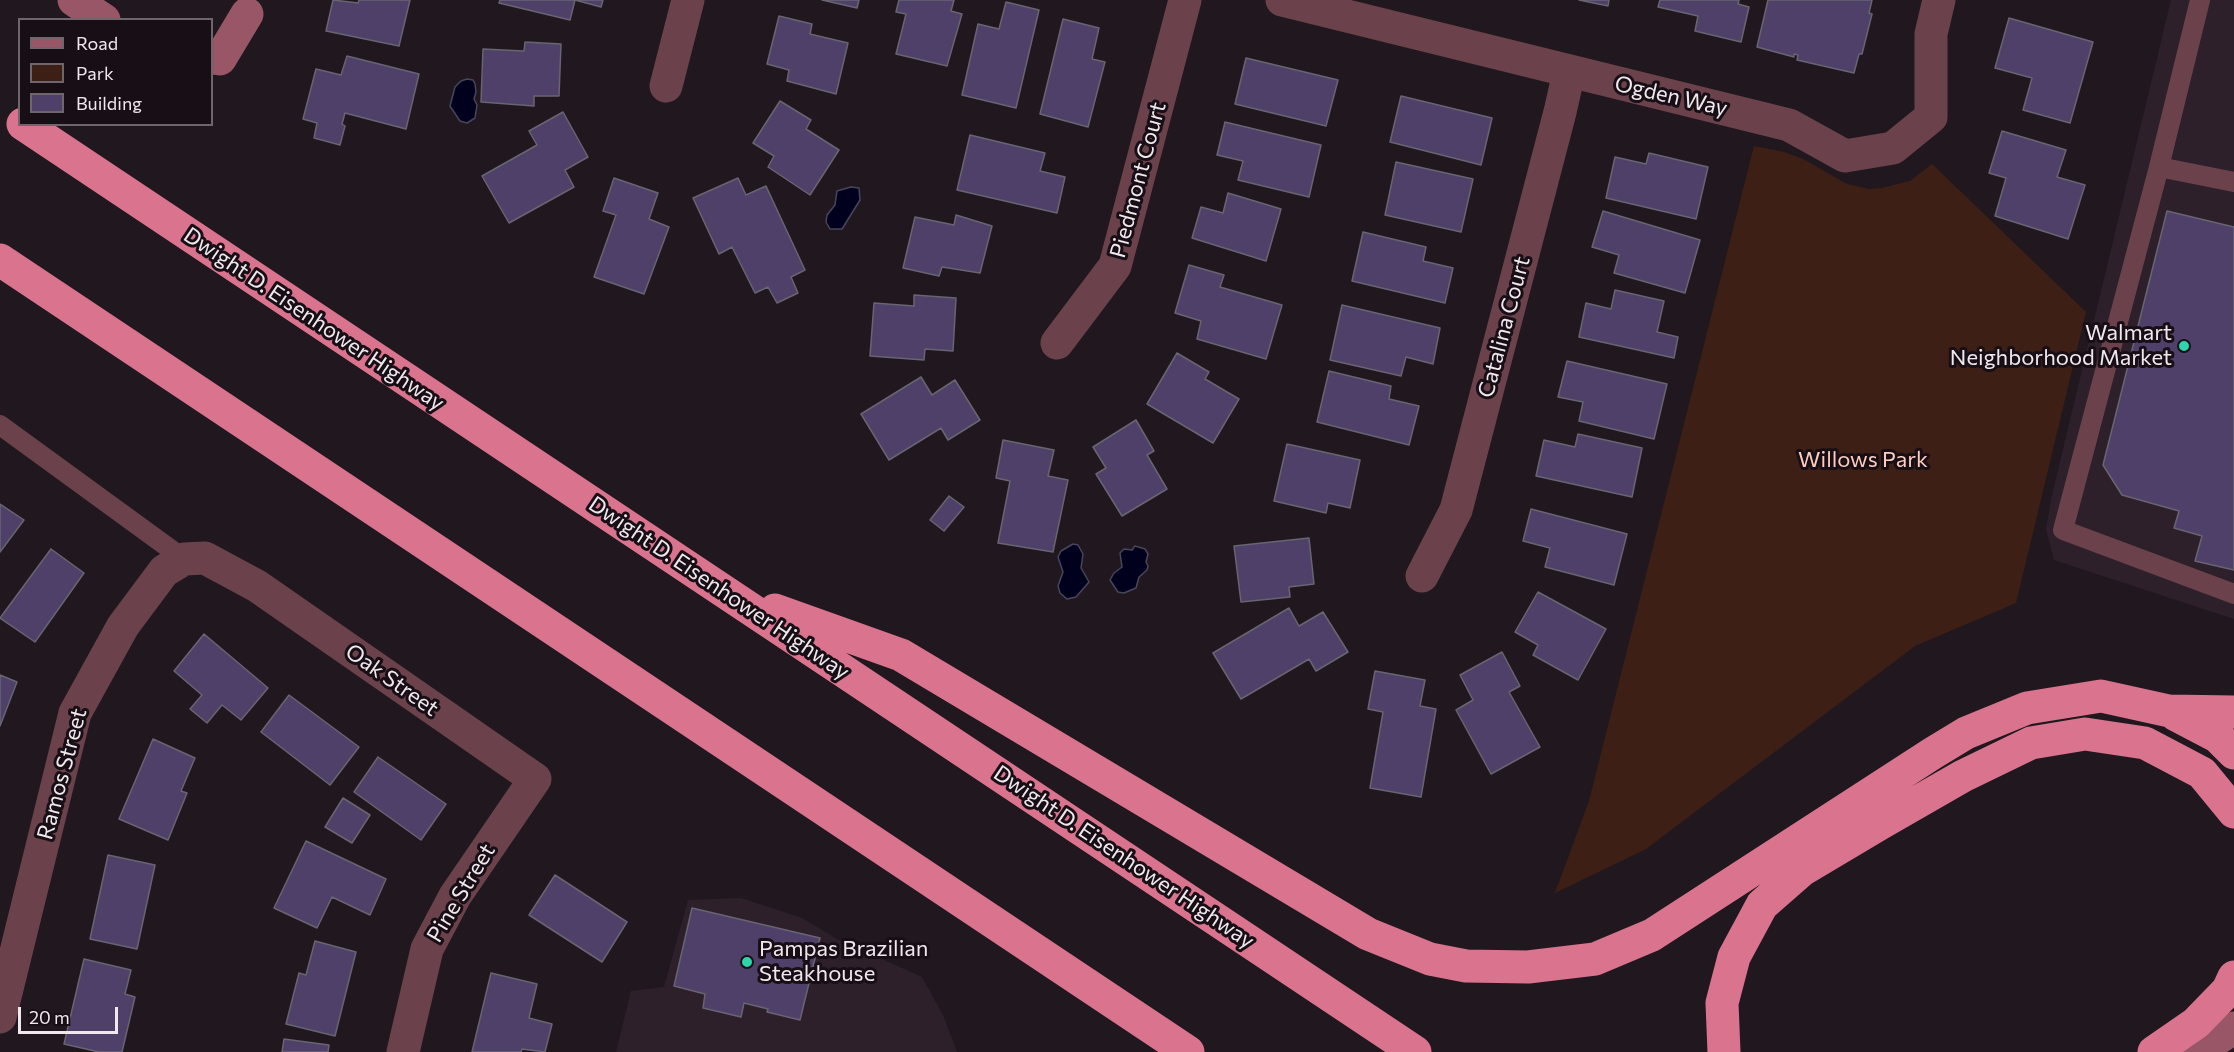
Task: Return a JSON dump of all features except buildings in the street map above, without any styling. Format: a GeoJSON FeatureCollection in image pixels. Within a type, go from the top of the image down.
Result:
{"type":"FeatureCollection","features":[{"type":"Feature","properties":{"kind":"highway","name":"Dwight D. Eisenhower Highway"},"geometry":{"type":"LineString","coordinates":[[0,109],[18,121]]}},
{"type":"Feature","properties":{"kind":"highway","name":"Dwight D. Eisenhower Highway"},"geometry":{"type":"LineString","coordinates":[[26,126],[1415,1052]]}},
{"type":"Feature","properties":{"kind":"highway"},"geometry":{"type":"LineString","coordinates":[[0,260],[1188,1052]]}},
{"type":"Feature","properties":{"kind":"highway"},"geometry":{"type":"LineString","coordinates":[[728,593],[901,655],[1368,934],[1430,959],[1466,966],[1528,967],[1595,959],[1652,934],[1966,733],[2027,708],[2102,696],[2169,711],[2234,712]]}},
{"type":"Feature","properties":{"kind":"highway"},"geometry":{"type":"LineString","coordinates":[[2169,711],[2217,737],[2234,753]]}},
{"type":"Feature","properties":{"kind":"highway"},"geometry":{"type":"LineString","coordinates":[[1724,1052],[1722,1003],[1734,957],[1762,905],[1802,870],[1963,776],[2031,743],[2085,734],[2145,743],[2202,773],[2234,812]]}},
{"type":"Feature","properties":{"kind":"highway"},"geometry":{"type":"LineString","coordinates":[[2154,1052],[2196,1023],[2228,990],[2234,977]]}},
{"type":"Feature","properties":{"kind":"street"},"geometry":{"type":"LineString","coordinates":[[74,0],[101,18]]}},
{"type":"Feature","properties":{"kind":"street"},"geometry":{"type":"LineString","coordinates":[[666,86],[688,0]]}},
{"type":"Feature","properties":{"kind":"street","name":"Piedmont Court"},"geometry":{"type":"LineString","coordinates":[[1057,343],[1115,266],[1185,0]]}},
{"type":"Feature","properties":{"kind":"street","name":"Ogden Way"},"geometry":{"type":"LineString","coordinates":[[1282,0],[1789,125],[1845,156],[1893,148],[1931,117],[1931,34],[1939,0]]}},
{"type":"Feature","properties":{"kind":"street"},"geometry":{"type":"LineString","coordinates":[[213,58],[220,58],[249,7]]}},
{"type":"Feature","properties":{"kind":"street","name":"Catalina Court"},"geometry":{"type":"LineString","coordinates":[[1422,576],[1456,510],[1569,72]]}},
{"type":"Feature","properties":{"kind":"street","name":"Oak Street"},"geometry":{"type":"LineString","coordinates":[[184,559],[205,558],[248,581],[535,779]]}},
{"type":"Feature","properties":{"kind":"street","name":"Ramos Street"},"geometry":{"type":"LineString","coordinates":[[0,1017],[75,713],[123,627],[164,571],[184,559]]}},
{"type":"Feature","properties":{"kind":"street","name":"Pine Street"},"geometry":{"type":"LineString","coordinates":[[403,1052],[427,949],[455,896],[535,779]]}},
{"type":"Feature","properties":{"kind":"street"},"geometry":{"type":"LineString","coordinates":[[2196,1052],[2234,1028]]}},
{"type":"Feature","properties":{"kind":"lane"},"geometry":{"type":"LineString","coordinates":[[2200,0],[2159,167],[2062,530],[2234,594]]}},
{"type":"Feature","properties":{"kind":"lane"},"geometry":{"type":"LineString","coordinates":[[2159,167],[2234,182]]}},
{"type":"Feature","properties":{"kind":"lane"},"geometry":{"type":"LineString","coordinates":[[0,425],[184,559]]}},
{"type":"Feature","properties":{"kind":"shaded area"},"geometry":{"type":"Polygon","coordinates":[[[2171,0],[2234,0],[2234,619],[2054,560],[2046,529],[2052,495],[2171,0]]]}},
{"type":"Feature","properties":{"kind":"shaded area"},"geometry":{"type":"Polygon","coordinates":[[[741,898],[802,918],[837,939],[922,977],[943,1015],[957,1052],[616,1052],[631,991],[664,987],[688,900],[741,898]]]}},
{"type":"Feature","properties":{"kind":"green space","name":"Willows Park"},"geometry":{"type":"Polygon","coordinates":[[[1754,146],[1784,152],[1803,159],[1847,184],[1869,189],[1910,181],[1932,164],[2086,312],[2016,603],[1915,646],[1646,849],[1555,893],[1589,801],[1754,146]]]}},
{"type":"Feature","properties":{"kind":"water"},"geometry":{"type":"Polygon","coordinates":[[[467,79],[473,80],[475,84],[474,99],[477,105],[475,118],[467,123],[460,121],[450,106],[455,87],[467,79]]]}},
{"type":"Feature","properties":{"kind":"water"},"geometry":{"type":"Polygon","coordinates":[[[851,187],[859,188],[860,200],[842,229],[830,229],[826,222],[827,215],[835,205],[837,191],[851,187]]]}},
{"type":"Feature","properties":{"kind":"water"},"geometry":{"type":"Polygon","coordinates":[[[1073,544],[1078,545],[1083,554],[1081,568],[1089,582],[1076,597],[1067,599],[1060,593],[1058,586],[1063,572],[1058,557],[1061,551],[1073,544]]]}},
{"type":"Feature","properties":{"kind":"water"},"geometry":{"type":"Polygon","coordinates":[[[1135,546],[1145,549],[1148,554],[1147,570],[1139,577],[1136,588],[1124,593],[1118,592],[1110,580],[1114,573],[1122,567],[1120,553],[1124,549],[1132,550],[1135,546]]]}},
{"type":"Feature","properties":{"kind":"place","name":"Walmart Neighborhood Market"},"geometry":{"type":"Point","coordinates":[2184,346]}},
{"type":"Feature","properties":{"kind":"place","name":"Pampas Brazilian Steakhouse"},"geometry":{"type":"Point","coordinates":[747,962]}}]}
